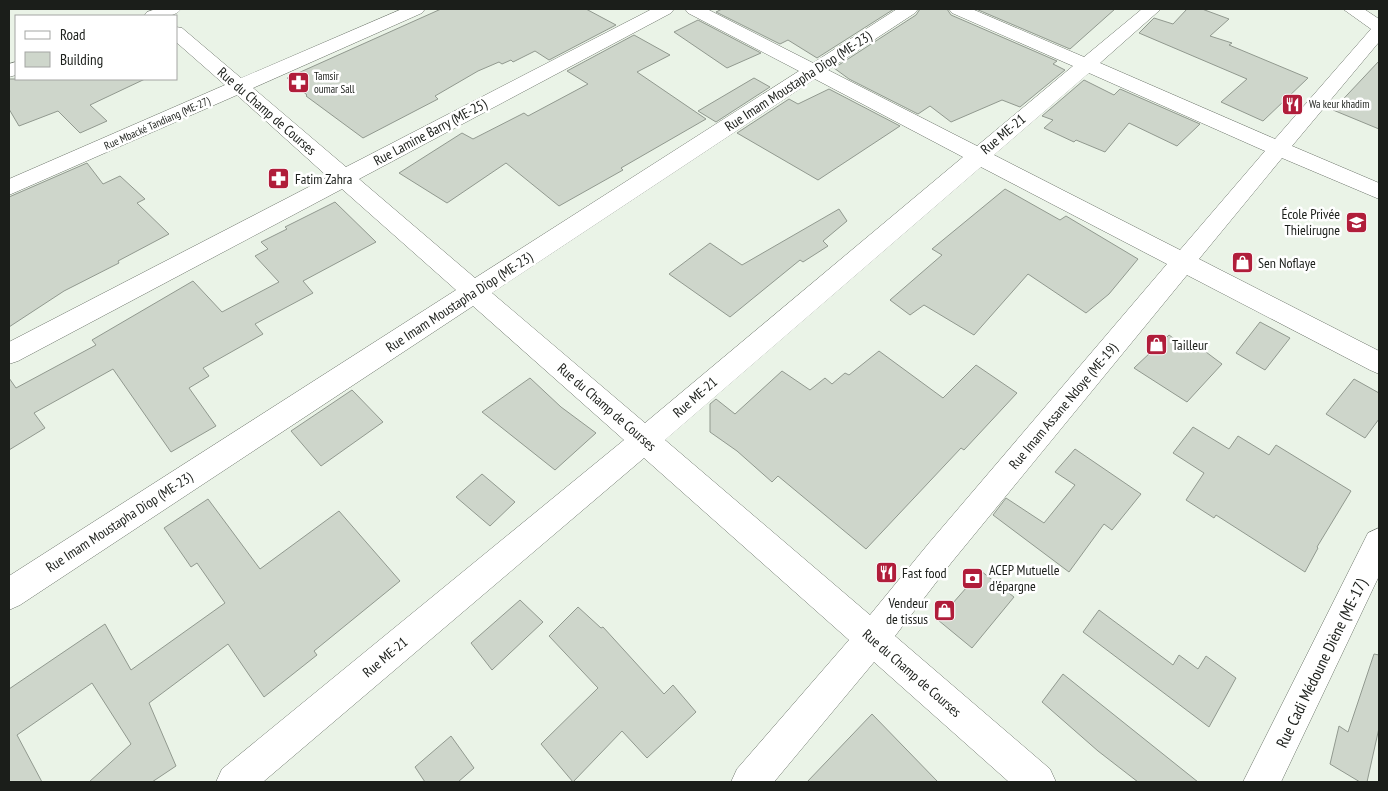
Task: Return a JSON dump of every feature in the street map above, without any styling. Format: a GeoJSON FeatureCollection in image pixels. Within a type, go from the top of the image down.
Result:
{"type":"FeatureCollection","features":[{"type":"Feature","properties":{"kind":"street","name":"Rue Mbacké Tandiang (ME-27)"},"geometry":{"type":"LineString","coordinates":[[9,188],[416,9]]}},
{"type":"Feature","properties":{"kind":"street","name":"Rue Lamine Barry (ME-25)"},"geometry":{"type":"LineString","coordinates":[[9,354],[665,9]]}},
{"type":"Feature","properties":{"kind":"street"},"geometry":{"type":"LineString","coordinates":[[694,9],[1379,363]]}},
{"type":"Feature","properties":{"kind":"street","name":"Rue Imam Moustapha Diop (ME-23)"},"geometry":{"type":"LineString","coordinates":[[9,594],[909,9]]}},
{"type":"Feature","properties":{"kind":"street"},"geometry":{"type":"LineString","coordinates":[[958,9],[1379,192]]}},
{"type":"Feature","properties":{"kind":"street","name":"Rue ME-21"},"geometry":{"type":"LineString","coordinates":[[235,782],[645,440],[1152,9]]}},
{"type":"Feature","properties":{"kind":"street"},"geometry":{"type":"LineString","coordinates":[[1352,9],[1379,27]]}},
{"type":"Feature","properties":{"kind":"street","name":"Rue du Champ de Courses"},"geometry":{"type":"LineString","coordinates":[[178,31],[343,178],[1037,782]]}},
{"type":"Feature","properties":{"kind":"street","name":"Rue Imam Assane Ndoye (ME-19)"},"geometry":{"type":"LineString","coordinates":[[750,782],[872,639],[940,554],[1278,148],[1379,31]]}},
{"type":"Feature","properties":{"kind":"street","name":"Rue Cadi Médoune Diène (ME-17)"},"geometry":{"type":"LineString","coordinates":[[1262,782],[1379,543]]}},
{"type":"Feature","properties":{"kind":"building"},"geometry":{"type":"Polygon","coordinates":[[[441,9],[586,9],[616,25],[549,60],[535,51],[513,62],[511,60],[502,64],[499,62],[478,71],[435,96],[438,99],[363,138],[306,96],[287,78],[441,9]]]}},
{"type":"Feature","properties":{"kind":"building"},"geometry":{"type":"Polygon","coordinates":[[[722,9],[894,9],[817,58],[788,40],[780,44],[716,12],[722,9]]]}},
{"type":"Feature","properties":{"kind":"building"},"geometry":{"type":"Polygon","coordinates":[[[920,9],[947,9],[951,15],[1057,61],[1053,64],[1065,70],[1020,107],[1002,100],[951,122],[930,106],[918,114],[849,79],[834,68],[916,15],[920,9]]]}},
{"type":"Feature","properties":{"kind":"building"},"geometry":{"type":"Polygon","coordinates":[[[976,9],[1115,9],[1070,49],[976,9]]]}},
{"type":"Feature","properties":{"kind":"building"},"geometry":{"type":"Polygon","coordinates":[[[1187,9],[1202,9],[1229,19],[1210,36],[1232,43],[1229,45],[1308,78],[1263,121],[1221,102],[1247,79],[1139,33],[1154,18],[1173,24],[1187,9]]]}},
{"type":"Feature","properties":{"kind":"building"},"geometry":{"type":"Polygon","coordinates":[[[698,20],[761,53],[727,68],[674,32],[698,20]]]}},
{"type":"Feature","properties":{"kind":"building"},"geometry":{"type":"Polygon","coordinates":[[[634,35],[670,55],[637,72],[706,119],[621,168],[623,170],[559,206],[506,163],[447,203],[399,173],[462,133],[473,139],[524,113],[528,116],[588,84],[567,71],[634,35]]]}},
{"type":"Feature","properties":{"kind":"building"},"geometry":{"type":"Polygon","coordinates":[[[1379,61],[1379,129],[1333,110],[1379,61]]]}},
{"type":"Feature","properties":{"kind":"building"},"geometry":{"type":"Polygon","coordinates":[[[754,78],[770,87],[716,122],[698,111],[754,78]]]}},
{"type":"Feature","properties":{"kind":"building"},"geometry":{"type":"Polygon","coordinates":[[[9,79],[143,80],[90,105],[107,121],[80,133],[58,111],[19,126],[9,109],[9,79]]]}},
{"type":"Feature","properties":{"kind":"building"},"geometry":{"type":"Polygon","coordinates":[[[1084,80],[1114,95],[1120,89],[1200,124],[1177,146],[1129,123],[1105,152],[1076,140],[1074,142],[1044,128],[1053,120],[1042,116],[1084,80]]]}},
{"type":"Feature","properties":{"kind":"building"},"geometry":{"type":"Polygon","coordinates":[[[829,89],[900,126],[818,180],[737,133],[789,99],[798,104],[829,89]]]}},
{"type":"Feature","properties":{"kind":"building"},"geometry":{"type":"Polygon","coordinates":[[[87,163],[103,184],[120,176],[145,199],[137,203],[169,234],[118,261],[119,263],[64,291],[9,327],[9,197],[87,163]]]}},
{"type":"Feature","properties":{"kind":"building"},"geometry":{"type":"Polygon","coordinates":[[[1005,189],[1060,220],[1066,216],[1138,259],[1109,294],[1086,313],[1028,274],[974,335],[924,305],[910,315],[890,300],[942,255],[932,249],[1005,189]]]}},
{"type":"Feature","properties":{"kind":"building"},"geometry":{"type":"Polygon","coordinates":[[[335,202],[376,242],[303,281],[313,293],[255,324],[263,334],[203,368],[209,376],[189,388],[216,426],[171,452],[113,369],[34,413],[45,428],[9,450],[9,378],[16,388],[96,345],[92,340],[193,281],[222,312],[279,282],[255,256],[268,249],[261,242],[287,229],[285,227],[335,202]]]}},
{"type":"Feature","properties":{"kind":"building"},"geometry":{"type":"Polygon","coordinates":[[[839,209],[847,221],[823,241],[828,246],[803,262],[800,260],[730,317],[669,274],[710,243],[742,265],[839,209]]]}},
{"type":"Feature","properties":{"kind":"building"},"geometry":{"type":"Polygon","coordinates":[[[1260,322],[1290,338],[1265,370],[1236,353],[1260,322]]]}},
{"type":"Feature","properties":{"kind":"building"},"geometry":{"type":"Polygon","coordinates":[[[1169,335],[1191,351],[1198,346],[1222,364],[1187,402],[1134,368],[1169,335]]]}},
{"type":"Feature","properties":{"kind":"building"},"geometry":{"type":"Polygon","coordinates":[[[879,351],[943,398],[976,365],[1017,393],[964,450],[961,448],[866,549],[778,476],[772,482],[737,451],[710,432],[710,404],[716,399],[735,414],[782,371],[810,390],[825,378],[832,384],[845,373],[849,375],[879,351]]]}},
{"type":"Feature","properties":{"kind":"building"},"geometry":{"type":"Polygon","coordinates":[[[530,378],[561,407],[596,433],[555,470],[482,412],[530,378]]]}},
{"type":"Feature","properties":{"kind":"building"},"geometry":{"type":"Polygon","coordinates":[[[1354,379],[1379,393],[1379,419],[1365,438],[1326,414],[1354,379]]]}},
{"type":"Feature","properties":{"kind":"building"},"geometry":{"type":"Polygon","coordinates":[[[352,390],[383,422],[321,466],[291,431],[352,390]]]}},
{"type":"Feature","properties":{"kind":"building"},"geometry":{"type":"Polygon","coordinates":[[[1193,427],[1229,449],[1238,436],[1269,455],[1276,445],[1351,491],[1317,547],[1305,572],[1216,515],[1214,518],[1186,500],[1204,473],[1173,453],[1193,427]]]}},
{"type":"Feature","properties":{"kind":"building"},"geometry":{"type":"Polygon","coordinates":[[[1075,449],[1141,494],[1112,530],[1104,524],[1069,572],[993,515],[1006,498],[1044,523],[1075,485],[1055,472],[1075,449]]]}},
{"type":"Feature","properties":{"kind":"building"},"geometry":{"type":"Polygon","coordinates":[[[482,474],[515,502],[490,526],[456,497],[482,474]]]}},
{"type":"Feature","properties":{"kind":"building"},"geometry":{"type":"Polygon","coordinates":[[[208,499],[260,569],[339,511],[400,581],[314,651],[317,655],[264,697],[228,644],[149,703],[176,766],[152,782],[89,782],[131,744],[92,683],[17,735],[42,782],[9,782],[9,689],[105,624],[131,670],[225,603],[197,563],[191,567],[164,528],[208,499]]]}},
{"type":"Feature","properties":{"kind":"building"},"geometry":{"type":"Polygon","coordinates":[[[981,571],[1014,597],[972,648],[938,620],[981,571]]]}},
{"type":"Feature","properties":{"kind":"building"},"geometry":{"type":"Polygon","coordinates":[[[520,600],[543,622],[492,670],[471,643],[520,600]]]}},
{"type":"Feature","properties":{"kind":"building"},"geometry":{"type":"Polygon","coordinates":[[[578,607],[601,628],[603,627],[664,694],[673,685],[696,712],[647,758],[622,731],[573,782],[541,744],[598,688],[549,636],[578,607]]]}},
{"type":"Feature","properties":{"kind":"building"},"geometry":{"type":"Polygon","coordinates":[[[1099,610],[1173,665],[1179,655],[1198,669],[1206,656],[1236,678],[1209,727],[1083,632],[1099,610]]]}},
{"type":"Feature","properties":{"kind":"building"},"geometry":{"type":"Polygon","coordinates":[[[1374,654],[1379,655],[1379,728],[1367,782],[1360,782],[1330,764],[1339,726],[1348,732],[1374,654]]]}},
{"type":"Feature","properties":{"kind":"building"},"geometry":{"type":"Polygon","coordinates":[[[1063,674],[1198,782],[1138,782],[1098,751],[1042,702],[1063,674]]]}},
{"type":"Feature","properties":{"kind":"building"},"geometry":{"type":"Polygon","coordinates":[[[872,714],[938,782],[807,782],[872,714]]]}},
{"type":"Feature","properties":{"kind":"building"},"geometry":{"type":"Polygon","coordinates":[[[451,736],[474,768],[458,782],[425,782],[415,767],[451,736]]]}},
{"type":"Feature","properties":{"kind":"place","name":"Tamsir oumar Sall"},"geometry":{"type":"Point","coordinates":[298,82]}},
{"type":"Feature","properties":{"kind":"place","name":"Wa keur khadim"},"geometry":{"type":"Point","coordinates":[1293,104]}},
{"type":"Feature","properties":{"kind":"place","name":"Fatim Zahra"},"geometry":{"type":"Point","coordinates":[279,179]}},
{"type":"Feature","properties":{"kind":"place","name":"École Privée Thielirugne"},"geometry":{"type":"Point","coordinates":[1356,222]}},
{"type":"Feature","properties":{"kind":"place","name":"Sen Noflaye"},"geometry":{"type":"Point","coordinates":[1242,263]}},
{"type":"Feature","properties":{"kind":"place","name":"Tailleur"},"geometry":{"type":"Point","coordinates":[1156,345]}},
{"type":"Feature","properties":{"kind":"place","name":"Fast food"},"geometry":{"type":"Point","coordinates":[886,573]}},
{"type":"Feature","properties":{"kind":"place","name":"ACEP Mutuelle d'épargne"},"geometry":{"type":"Point","coordinates":[973,578]}},
{"type":"Feature","properties":{"kind":"place","name":"Vendeur de tissus"},"geometry":{"type":"Point","coordinates":[944,611]}}]}
